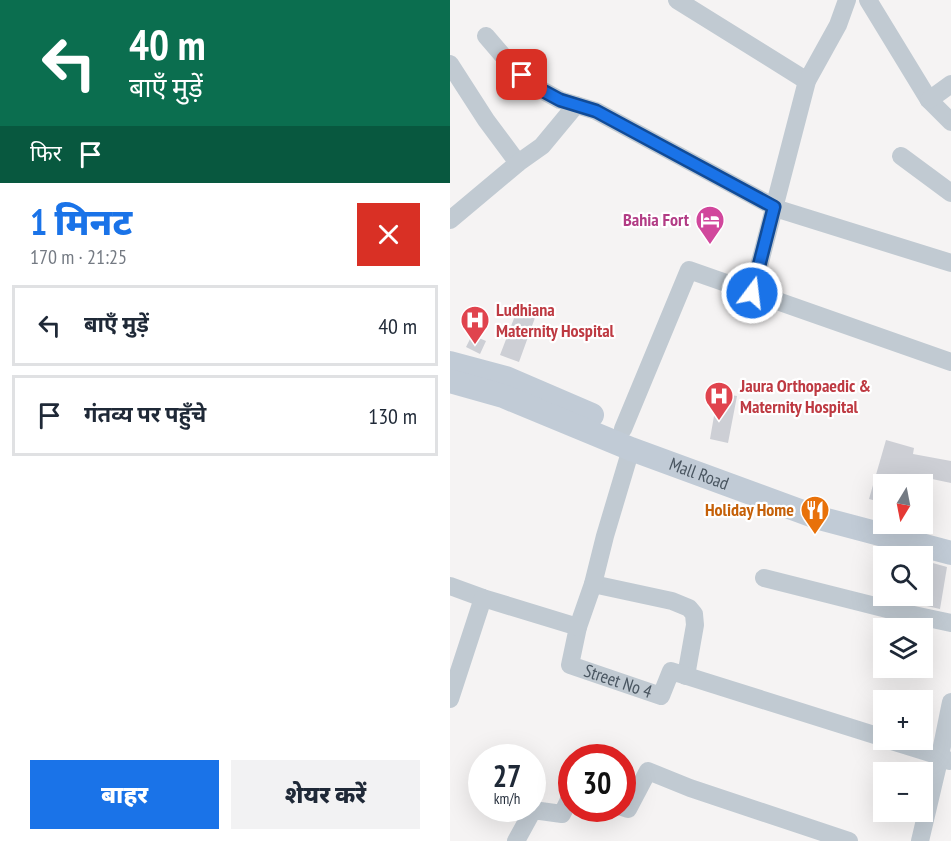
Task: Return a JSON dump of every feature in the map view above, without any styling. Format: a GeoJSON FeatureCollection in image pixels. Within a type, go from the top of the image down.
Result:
{"type":"FeatureCollection","features":[{"type":"Feature","properties":{"kind":"main road"},"geometry":{"type":"LineString","coordinates":[[450,363],[507,378],[627,439],[692,458],[802,499],[873,520]]}},
{"type":"Feature","properties":{"kind":"main road","name":"Mall Road"},"geometry":{"type":"LineString","coordinates":[[450,381],[503,396],[627,439],[741,488],[819,518],[951,553]]}},
{"type":"Feature","properties":{"kind":"main road"},"geometry":{"type":"LineString","coordinates":[[924,534],[951,539]]}},
{"type":"Feature","properties":{"kind":"street"},"geometry":{"type":"LineString","coordinates":[[677,0],[807,81]]}},
{"type":"Feature","properties":{"kind":"street"},"geometry":{"type":"LineString","coordinates":[[752,293],[807,81],[838,25],[847,0]]}},
{"type":"Feature","properties":{"kind":"street"},"geometry":{"type":"LineString","coordinates":[[868,0],[929,100],[951,122]]}},
{"type":"Feature","properties":{"kind":"street"},"geometry":{"type":"LineString","coordinates":[[486,36],[510,64],[534,86],[560,100],[596,111],[774,207],[951,263]]}},
{"type":"Feature","properties":{"kind":"street"},"geometry":{"type":"LineString","coordinates":[[450,64],[486,120],[518,163]]}},
{"type":"Feature","properties":{"kind":"street"},"geometry":{"type":"LineString","coordinates":[[929,100],[951,84]]}},
{"type":"Feature","properties":{"kind":"street"},"geometry":{"type":"LineString","coordinates":[[450,220],[542,146],[576,105]]}},
{"type":"Feature","properties":{"kind":"street"},"geometry":{"type":"LineString","coordinates":[[901,156],[951,193]]}},
{"type":"Feature","properties":{"kind":"street"},"geometry":{"type":"LineString","coordinates":[[450,586],[578,627],[593,584],[627,439],[689,270],[951,362]]}},
{"type":"Feature","properties":{"kind":"street"},"geometry":{"type":"LineString","coordinates":[[764,578],[951,623]]}},
{"type":"Feature","properties":{"kind":"street"},"geometry":{"type":"LineString","coordinates":[[593,584],[672,601],[689,608],[694,614],[695,625],[686,676],[873,735]]}},
{"type":"Feature","properties":{"kind":"street"},"geometry":{"type":"LineString","coordinates":[[450,699],[483,598]]}},
{"type":"Feature","properties":{"kind":"street","name":"Street No 4"},"geometry":{"type":"LineString","coordinates":[[578,627],[570,665],[661,696],[671,671],[686,676]]}},
{"type":"Feature","properties":{"kind":"street"},"geometry":{"type":"LineString","coordinates":[[920,841],[946,759],[951,702]]}},
{"type":"Feature","properties":{"kind":"street"},"geometry":{"type":"LineString","coordinates":[[919,750],[946,759]]}},
{"type":"Feature","properties":{"kind":"street"},"geometry":{"type":"LineString","coordinates":[[636,794],[648,771],[690,788],[849,841]]}},
{"type":"Feature","properties":{"kind":"street"},"geometry":{"type":"LineString","coordinates":[[516,841],[534,810],[558,813]]}},
{"type":"Feature","properties":{"kind":"building"},"geometry":{"type":"Polygon","coordinates":[[[518,308],[536,315],[519,362],[500,355],[518,308]]]}},
{"type":"Feature","properties":{"kind":"building"},"geometry":{"type":"Polygon","coordinates":[[[472,335],[486,341],[480,354],[466,347],[472,335]]]}},
{"type":"Feature","properties":{"kind":"building"},"geometry":{"type":"Polygon","coordinates":[[[718,393],[737,396],[728,443],[710,439],[718,393]]]}},
{"type":"Feature","properties":{"kind":"building"},"geometry":{"type":"Polygon","coordinates":[[[886,440],[914,448],[913,454],[951,461],[951,483],[933,479],[933,474],[876,474],[886,440]]]}},
{"type":"Feature","properties":{"kind":"building"},"geometry":{"type":"Polygon","coordinates":[[[873,485],[873,500],[869,499],[873,485]]]}},
{"type":"Feature","properties":{"kind":"building"},"geometry":{"type":"Polygon","coordinates":[[[933,563],[947,567],[940,609],[926,606],[933,606],[933,563]]]}},
{"type":"Feature","properties":{"kind":"place","name":"Bahia Fort"},"geometry":{"type":"Point","coordinates":[710,246]}},
{"type":"Feature","properties":{"kind":"place","name":"Ludhiana Maternity Hospital"},"geometry":{"type":"Point","coordinates":[475,346]}},
{"type":"Feature","properties":{"kind":"place","name":"Jaura Orthopaedic & Maternity Hospital"},"geometry":{"type":"Point","coordinates":[719,422]}},
{"type":"Feature","properties":{"kind":"place","name":"Holiday Home"},"geometry":{"type":"Point","coordinates":[815,536]}},
{"type":"Feature","properties":{"kind":"route"},"geometry":{"type":"LineString","coordinates":[[522,75],[534,86],[560,100],[596,111],[774,207],[752,293]]}}]}
